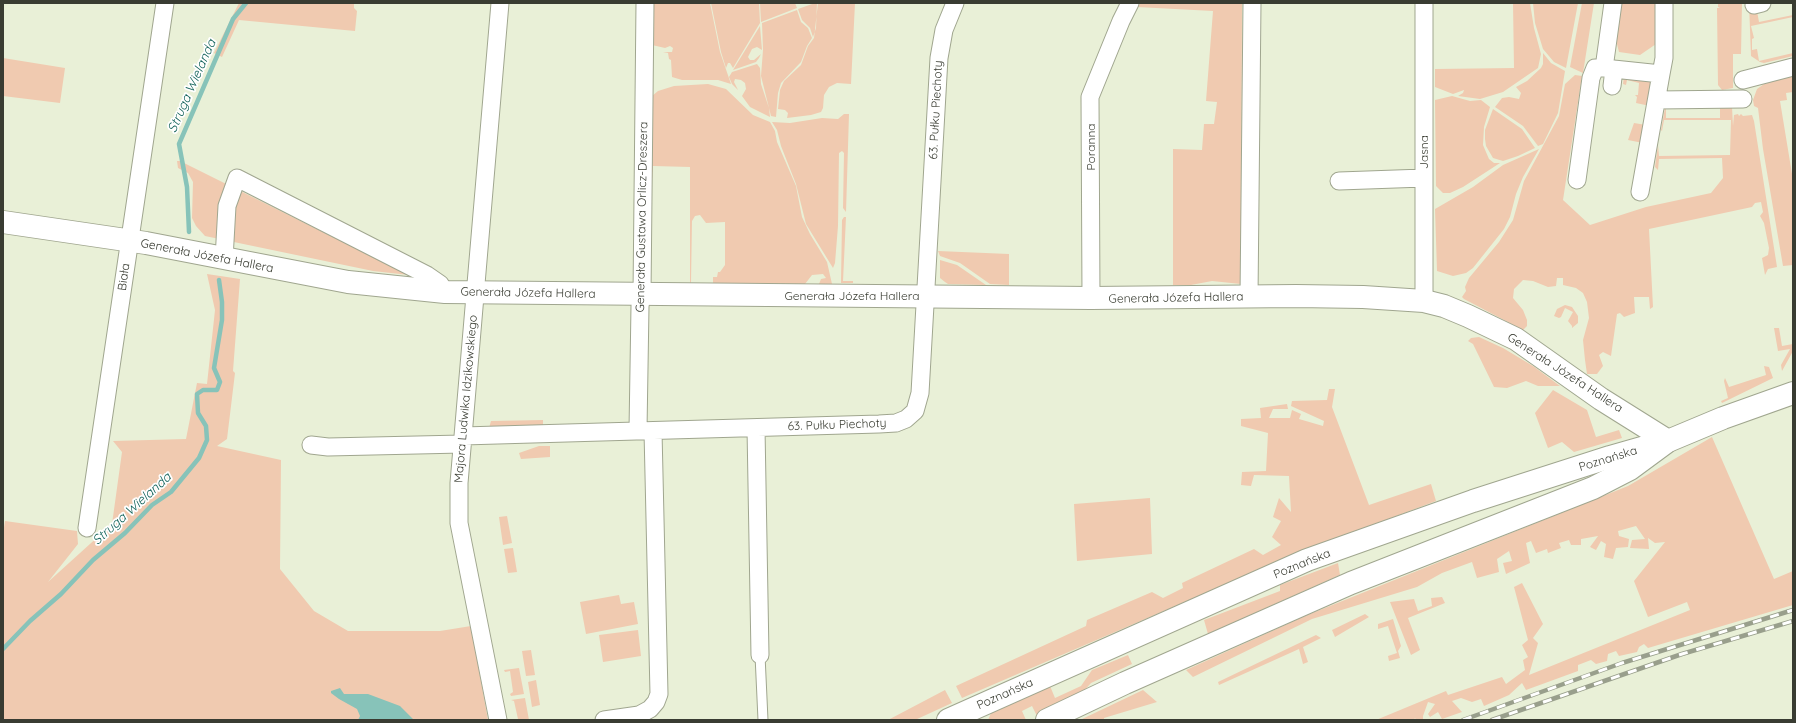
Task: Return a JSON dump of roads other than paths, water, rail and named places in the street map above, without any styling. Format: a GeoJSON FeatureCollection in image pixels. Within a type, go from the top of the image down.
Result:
{"type":"FeatureCollection","features":[{"type":"Feature","properties":{"kind":"street","name":"Biała"},"geometry":{"type":"LineString","coordinates":[[87,528],[165,3]]}},
{"type":"Feature","properties":{"kind":"street","name":"Majora Ludwika Idzikowskiego"},"geometry":{"type":"LineString","coordinates":[[498,720],[460,523],[459,483],[500,3]]}},
{"type":"Feature","properties":{"kind":"street","name":"Generała Gustawa Orlicz-Dreszera"},"geometry":{"type":"LineString","coordinates":[[604,720],[639,714],[650,709],[656,702],[659,694],[640,306],[642,294],[645,3]]}},
{"type":"Feature","properties":{"kind":"street","name":"63. Pułku Piechoty"},"geometry":{"type":"LineString","coordinates":[[311,445],[328,447],[646,430],[886,424],[906,419],[915,411],[920,393],[927,296],[939,58],[944,30],[955,3]]}},
{"type":"Feature","properties":{"kind":"street","name":"Poranna"},"geometry":{"type":"LineString","coordinates":[[1091,298],[1090,97],[1121,21],[1130,3]]}},
{"type":"Feature","properties":{"kind":"street"},"geometry":{"type":"LineString","coordinates":[[1248,297],[1252,3]]}},
{"type":"Feature","properties":{"kind":"street","name":"Jasna"},"geometry":{"type":"LineString","coordinates":[[1424,3],[1424,301]]}},
{"type":"Feature","properties":{"kind":"street"},"geometry":{"type":"LineString","coordinates":[[1612,86],[1609,69],[1613,3]]}},
{"type":"Feature","properties":{"kind":"street"},"geometry":{"type":"LineString","coordinates":[[1640,192],[1664,58],[1664,3]]}},
{"type":"Feature","properties":{"kind":"street"},"geometry":{"type":"LineString","coordinates":[[1577,180],[1591,78],[1595,68],[1661,74]]}},
{"type":"Feature","properties":{"kind":"street"},"geometry":{"type":"LineString","coordinates":[[1744,80],[1793,68]]}},
{"type":"Feature","properties":{"kind":"street"},"geometry":{"type":"LineString","coordinates":[[1657,100],[1743,99]]}},
{"type":"Feature","properties":{"kind":"street"},"geometry":{"type":"LineString","coordinates":[[224,259],[224,228],[227,206],[237,178],[427,275],[440,284],[445,292]]}},
{"type":"Feature","properties":{"kind":"street"},"geometry":{"type":"LineString","coordinates":[[1340,181],[1424,178]]}},
{"type":"Feature","properties":{"kind":"street","name":"Generała Józefa Hallera"},"geometry":{"type":"LineString","coordinates":[[3,222],[129,241],[348,282],[445,292],[1091,298],[1363,297],[1424,301],[1455,310],[1516,339],[1577,382],[1668,441]]}},
{"type":"Feature","properties":{"kind":"street","name":"Poznańska"},"geometry":{"type":"LineString","coordinates":[[948,720],[1307,560],[1473,502],[1610,457],[1668,441],[1723,418],[1793,393]]}},
{"type":"Feature","properties":{"kind":"street"},"geometry":{"type":"LineString","coordinates":[[756,428],[760,655]]}},
{"type":"Feature","properties":{"kind":"street","name":"Poznańska"},"geometry":{"type":"LineString","coordinates":[[1047,720],[1125,683],[1351,584],[1593,488],[1630,469],[1668,441]]}},
{"type":"Feature","properties":{"kind":"lane"},"geometry":{"type":"LineString","coordinates":[[760,655],[763,720]]}},
{"type":"Feature","properties":{"kind":"water"},"geometry":{"type":"Polygon","coordinates":[[[340,688],[344,694],[368,694],[400,706],[414,720],[358,720],[360,716],[357,709],[331,693],[331,691],[340,688]]]}},
{"type":"Feature","properties":{"kind":"waterway","name":"Struga Wielanda"},"geometry":{"type":"LineString","coordinates":[[189,232],[187,187],[179,144],[233,19],[246,3]]}},
{"type":"Feature","properties":{"kind":"waterway","name":"Struga Wielanda"},"geometry":{"type":"LineString","coordinates":[[3,649],[30,621],[61,594],[93,560],[125,533],[152,505],[171,492],[199,458],[207,440],[206,426],[198,413],[197,394],[203,390],[217,390],[220,382],[214,368],[222,320],[222,302],[219,280]]}},
{"type":"Feature","properties":{"kind":"railway"},"geometry":{"type":"LineString","coordinates":[[1463,720],[1622,663],[1793,610]]}},
{"type":"Feature","properties":{"kind":"railway"},"geometry":{"type":"LineString","coordinates":[[1492,720],[1682,654],[1793,621]]}}]}
